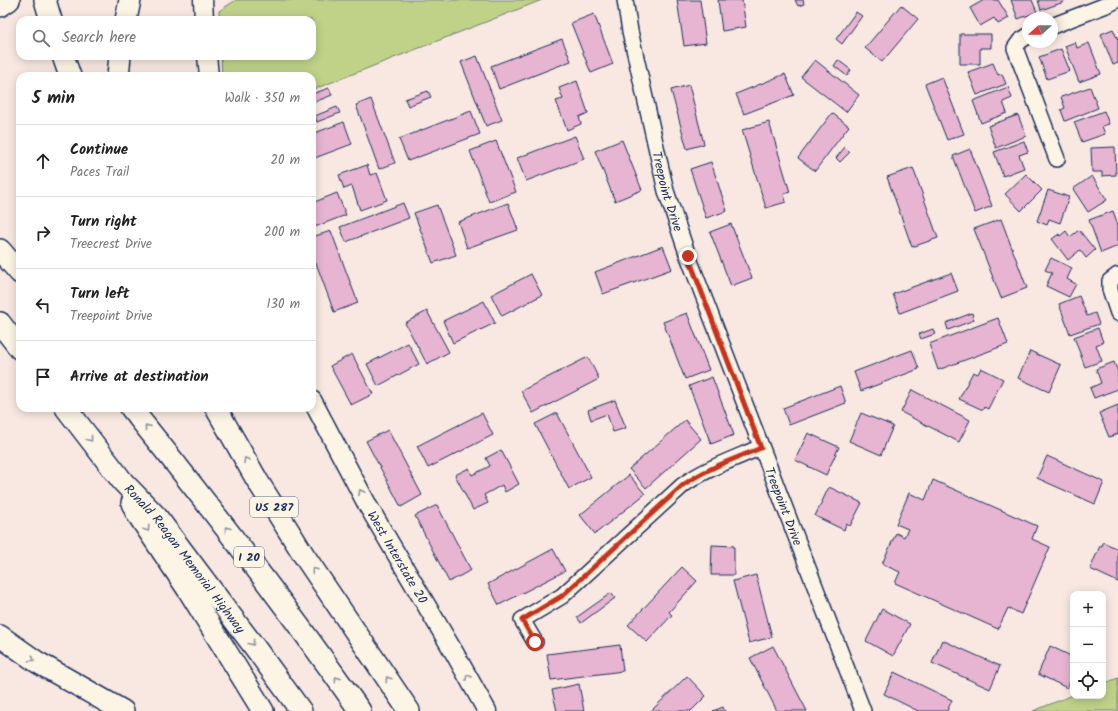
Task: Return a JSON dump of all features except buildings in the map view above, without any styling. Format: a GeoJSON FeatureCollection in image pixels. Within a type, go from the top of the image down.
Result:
{"type":"FeatureCollection","features":[{"type":"Feature","properties":{"kind":"highway"},"geometry":{"type":"LineString","coordinates":[[0,6],[9,0]]}},
{"type":"Feature","properties":{"kind":"highway"},"geometry":{"type":"LineString","coordinates":[[45,0],[50,16]]}},
{"type":"Feature","properties":{"kind":"highway"},"geometry":{"type":"LineString","coordinates":[[127,16],[130,0]]}},
{"type":"Feature","properties":{"kind":"highway"},"geometry":{"type":"LineString","coordinates":[[64,60],[69,72]]}},
{"type":"Feature","properties":{"kind":"highway"},"geometry":{"type":"LineString","coordinates":[[118,72],[120,60]]}},
{"type":"Feature","properties":{"kind":"highway"},"geometry":{"type":"LineString","coordinates":[[0,250],[16,268]]}},
{"type":"Feature","properties":{"kind":"highway"},"geometry":{"type":"LineString","coordinates":[[0,323],[16,343]]}},
{"type":"Feature","properties":{"kind":"highway","name":"Ronald Reagan Memorial Highway"},"geometry":{"type":"LineString","coordinates":[[69,412],[123,482],[156,516],[301,711]]}},
{"type":"Feature","properties":{"kind":"highway","name":"I 20"},"geometry":{"type":"LineString","coordinates":[[134,412],[230,532],[297,622],[360,711]]}},
{"type":"Feature","properties":{"kind":"highway","name":"US 287"},"geometry":{"type":"LineString","coordinates":[[218,412],[257,480],[305,557],[409,711]]}},
{"type":"Feature","properties":{"kind":"highway"},"geometry":{"type":"LineString","coordinates":[[123,482],[136,512],[189,591],[263,711]]}},
{"type":"Feature","properties":{"kind":"highway"},"geometry":{"type":"LineString","coordinates":[[0,636],[37,662],[123,711]]}},
{"type":"Feature","properties":{"kind":"main road"},"geometry":{"type":"LineString","coordinates":[[203,0],[204,16]]}},
{"type":"Feature","properties":{"kind":"main road"},"geometry":{"type":"LineString","coordinates":[[207,60],[208,72]]}},
{"type":"Feature","properties":{"kind":"main road","name":"West Interstate 20"},"geometry":{"type":"LineString","coordinates":[[316,408],[368,506],[456,654],[487,711]]}},
{"type":"Feature","properties":{"kind":"street","name":"Treepoint Drive"},"geometry":{"type":"LineString","coordinates":[[625,0],[630,31],[666,191],[688,256],[863,711]]}},
{"type":"Feature","properties":{"kind":"street"},"geometry":{"type":"LineString","coordinates":[[1058,24],[1117,0]]}},
{"type":"Feature","properties":{"kind":"street"},"geometry":{"type":"LineString","coordinates":[[1022,39],[1015,48],[1057,159]]}},
{"type":"Feature","properties":{"kind":"street"},"geometry":{"type":"LineString","coordinates":[[1118,275],[1110,281],[1110,289],[1118,313]]}},
{"type":"Feature","properties":{"kind":"street"},"geometry":{"type":"LineString","coordinates":[[535,642],[522,620],[562,596],[683,485],[699,474],[713,467],[761,448]]}},
{"type":"Feature","properties":{"kind":"green space"},"geometry":{"type":"Polygon","coordinates":[[[236,0],[542,0],[316,88],[316,72],[222,72],[221,60],[316,60],[316,16],[219,16],[219,11],[236,0]]]}},
{"type":"Feature","properties":{"kind":"green space"},"geometry":{"type":"Polygon","coordinates":[[[1118,678],[1118,711],[1033,711],[1070,696],[1070,699],[1106,699],[1106,683],[1118,678]]]}},
{"type":"Feature","properties":{"kind":"route"},"geometry":{"type":"LineString","coordinates":[[535,642],[522,620],[562,596],[683,485],[699,474],[713,467],[761,448],[688,256]]}}]}
